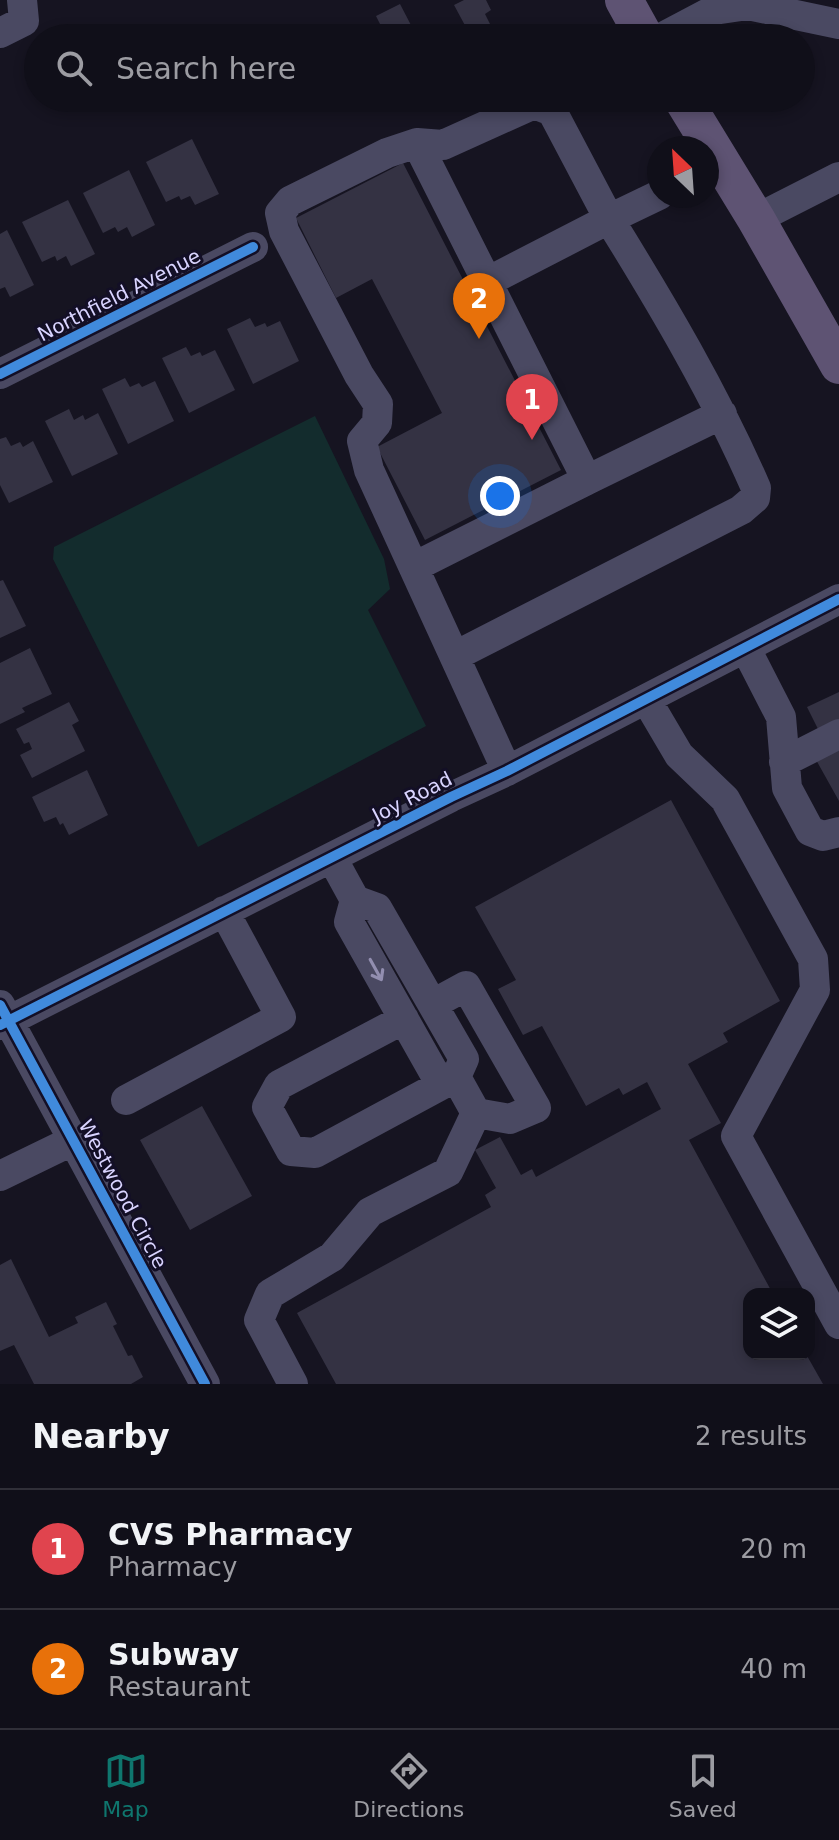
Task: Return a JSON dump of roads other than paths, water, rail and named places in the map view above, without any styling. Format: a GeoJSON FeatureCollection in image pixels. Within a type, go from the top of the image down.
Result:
{"type":"FeatureCollection","features":[{"type":"Feature","properties":{"kind":"main road"},"geometry":{"type":"LineString","coordinates":[[624,0],[637,24]]}},
{"type":"Feature","properties":{"kind":"main road"},"geometry":{"type":"LineString","coordinates":[[689,112],[700,136]]}},
{"type":"Feature","properties":{"kind":"main road"},"geometry":{"type":"LineString","coordinates":[[719,172],[756,219],[839,365]]}},
{"type":"Feature","properties":{"kind":"street"},"geometry":{"type":"LineString","coordinates":[[0,33],[24,21],[22,0]]}},
{"type":"Feature","properties":{"kind":"street"},"geometry":{"type":"LineString","coordinates":[[688,24],[714,10],[748,5],[839,24]]}},
{"type":"Feature","properties":{"kind":"street"},"geometry":{"type":"LineString","coordinates":[[507,771],[369,470],[362,441],[377,423],[378,404],[359,375],[280,222],[280,213],[290,201],[387,153],[417,143],[443,145],[516,112]]}},
{"type":"Feature","properties":{"kind":"street"},"geometry":{"type":"LineString","coordinates":[[455,656],[751,504],[755,498],[756,488],[722,414],[609,219],[553,112]]}},
{"type":"Feature","properties":{"kind":"street"},"geometry":{"type":"LineString","coordinates":[[417,143],[587,480]]}},
{"type":"Feature","properties":{"kind":"street"},"geometry":{"type":"LineString","coordinates":[[756,219],[839,177]]}},
{"type":"Feature","properties":{"kind":"street"},"geometry":{"type":"LineString","coordinates":[[487,282],[647,201]]}},
{"type":"Feature","properties":{"kind":"street","name":"Northfield Avenue"},"geometry":{"type":"LineString","coordinates":[[0,374],[253,247]]}},
{"type":"Feature","properties":{"kind":"street"},"geometry":{"type":"LineString","coordinates":[[414,567],[722,414]]}},
{"type":"Feature","properties":{"kind":"street","name":"Joy Road"},"geometry":{"type":"LineString","coordinates":[[3,1017],[507,771],[839,599]]}},
{"type":"Feature","properties":{"kind":"street"},"geometry":{"type":"LineString","coordinates":[[746,649],[781,717],[787,788],[810,831],[823,836],[839,832]]}},
{"type":"Feature","properties":{"kind":"street"},"geometry":{"type":"LineString","coordinates":[[646,699],[679,755],[725,799],[813,959],[815,990],[736,1136],[839,1324]]}},
{"type":"Feature","properties":{"kind":"street"},"geometry":{"type":"LineString","coordinates":[[784,762],[839,734]]}},
{"type":"Feature","properties":{"kind":"street"},"geometry":{"type":"LineString","coordinates":[[332,858],[355,900],[377,908],[464,1059],[456,1077],[315,1153],[291,1151],[267,1107],[279,1085],[404,1019]]}},
{"type":"Feature","properties":{"kind":"street"},"geometry":{"type":"LineString","coordinates":[[355,900],[349,922],[437,1078],[456,1077]]}},
{"type":"Feature","properties":{"kind":"street"},"geometry":{"type":"LineString","coordinates":[[126,1100],[281,1017],[224,911]]}},
{"type":"Feature","properties":{"kind":"street"},"geometry":{"type":"LineString","coordinates":[[433,1004],[466,986],[536,1108],[510,1119],[476,1113]]}},
{"type":"Feature","properties":{"kind":"street","name":"Westwood Circle"},"geometry":{"type":"LineString","coordinates":[[3,1017],[74,1140],[205,1384]]}},
{"type":"Feature","properties":{"kind":"street"},"geometry":{"type":"LineString","coordinates":[[456,1077],[476,1113]]}},
{"type":"Feature","properties":{"kind":"street"},"geometry":{"type":"LineString","coordinates":[[293,1384],[259,1320],[270,1294],[332,1257],[370,1212],[448,1172],[476,1113]]}},
{"type":"Feature","properties":{"kind":"street"},"geometry":{"type":"LineString","coordinates":[[0,1176],[74,1140]]}},
{"type":"Feature","properties":{"kind":"place","name":"Subway"},"geometry":{"type":"Point","coordinates":[479,339]}},
{"type":"Feature","properties":{"kind":"place","name":"CVS Pharmacy"},"geometry":{"type":"Point","coordinates":[532,440]}}]}
